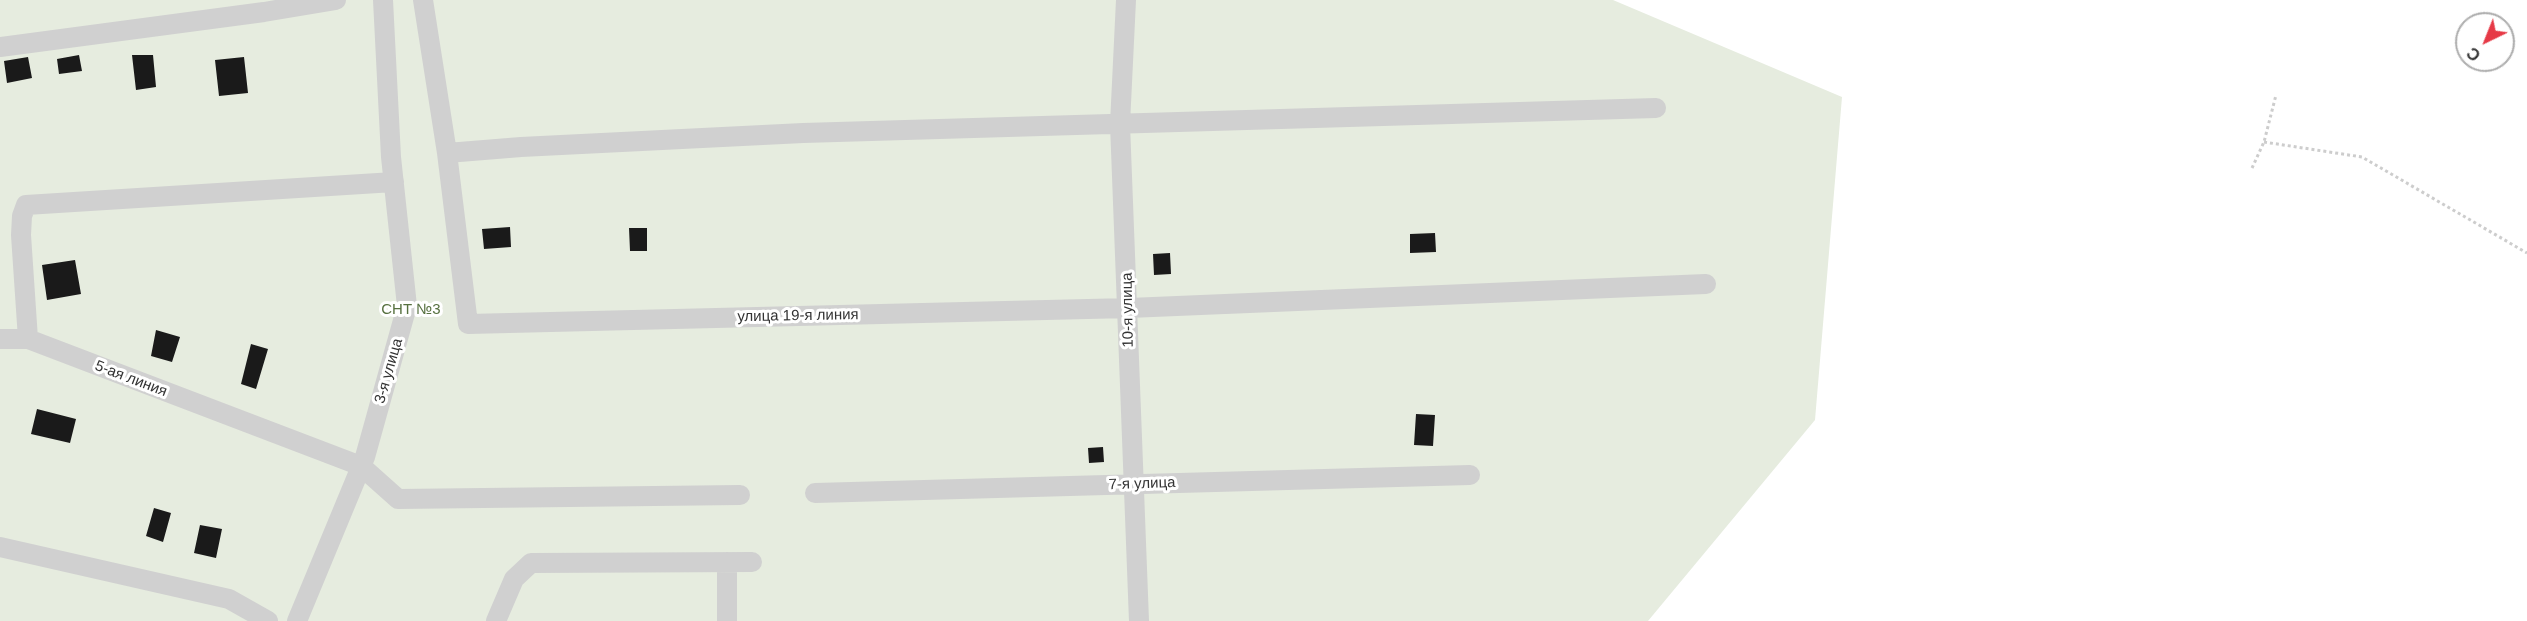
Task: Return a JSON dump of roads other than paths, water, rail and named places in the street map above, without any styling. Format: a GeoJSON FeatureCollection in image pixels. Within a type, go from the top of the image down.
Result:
{"type":"FeatureCollection","features":[{"type":"Feature","properties":{"kind":"street"},"geometry":{"type":"LineString","coordinates":[[0,47],[264,12],[336,0]]}},
{"type":"Feature","properties":{"kind":"street","name":"3-я улица"},"geometry":{"type":"LineString","coordinates":[[297,621],[361,466],[407,306],[394,182],[383,0]]}},
{"type":"Feature","properties":{"kind":"street"},"geometry":{"type":"LineString","coordinates":[[423,0],[447,153],[521,147],[803,133],[1656,108]]}},
{"type":"Feature","properties":{"kind":"street","name":"10-я улица"},"geometry":{"type":"LineString","coordinates":[[1126,0],[1120,124],[1129,308],[1129,386],[1139,621]]}},
{"type":"Feature","properties":{"kind":"street","name":"улица 19-я линия"},"geometry":{"type":"LineString","coordinates":[[447,153],[468,324],[1129,308],[1706,284]]}},
{"type":"Feature","properties":{"kind":"street"},"geometry":{"type":"LineString","coordinates":[[0,339],[28,339],[21,235],[22,216],[26,205],[394,182]]}},
{"type":"Feature","properties":{"kind":"street","name":"5-ая линия"},"geometry":{"type":"LineString","coordinates":[[28,339],[361,466]]}},
{"type":"Feature","properties":{"kind":"street"},"geometry":{"type":"LineString","coordinates":[[361,466],[398,499],[740,495]]}},
{"type":"Feature","properties":{"kind":"street","name":"7-я улица"},"geometry":{"type":"LineString","coordinates":[[814,493],[1470,475]]}},
{"type":"Feature","properties":{"kind":"street"},"geometry":{"type":"LineString","coordinates":[[0,547],[229,599],[268,621]]}},
{"type":"Feature","properties":{"kind":"street"},"geometry":{"type":"LineString","coordinates":[[496,621],[514,579],[531,563],[752,561]]}},
{"type":"Feature","properties":{"kind":"street"},"geometry":{"type":"LineString","coordinates":[[727,562],[727,621]]}},
{"type":"Feature","properties":{"kind":"park label","name":"СНТ №3"},"geometry":{"type":"Point","coordinates":[411,310]}}]}
